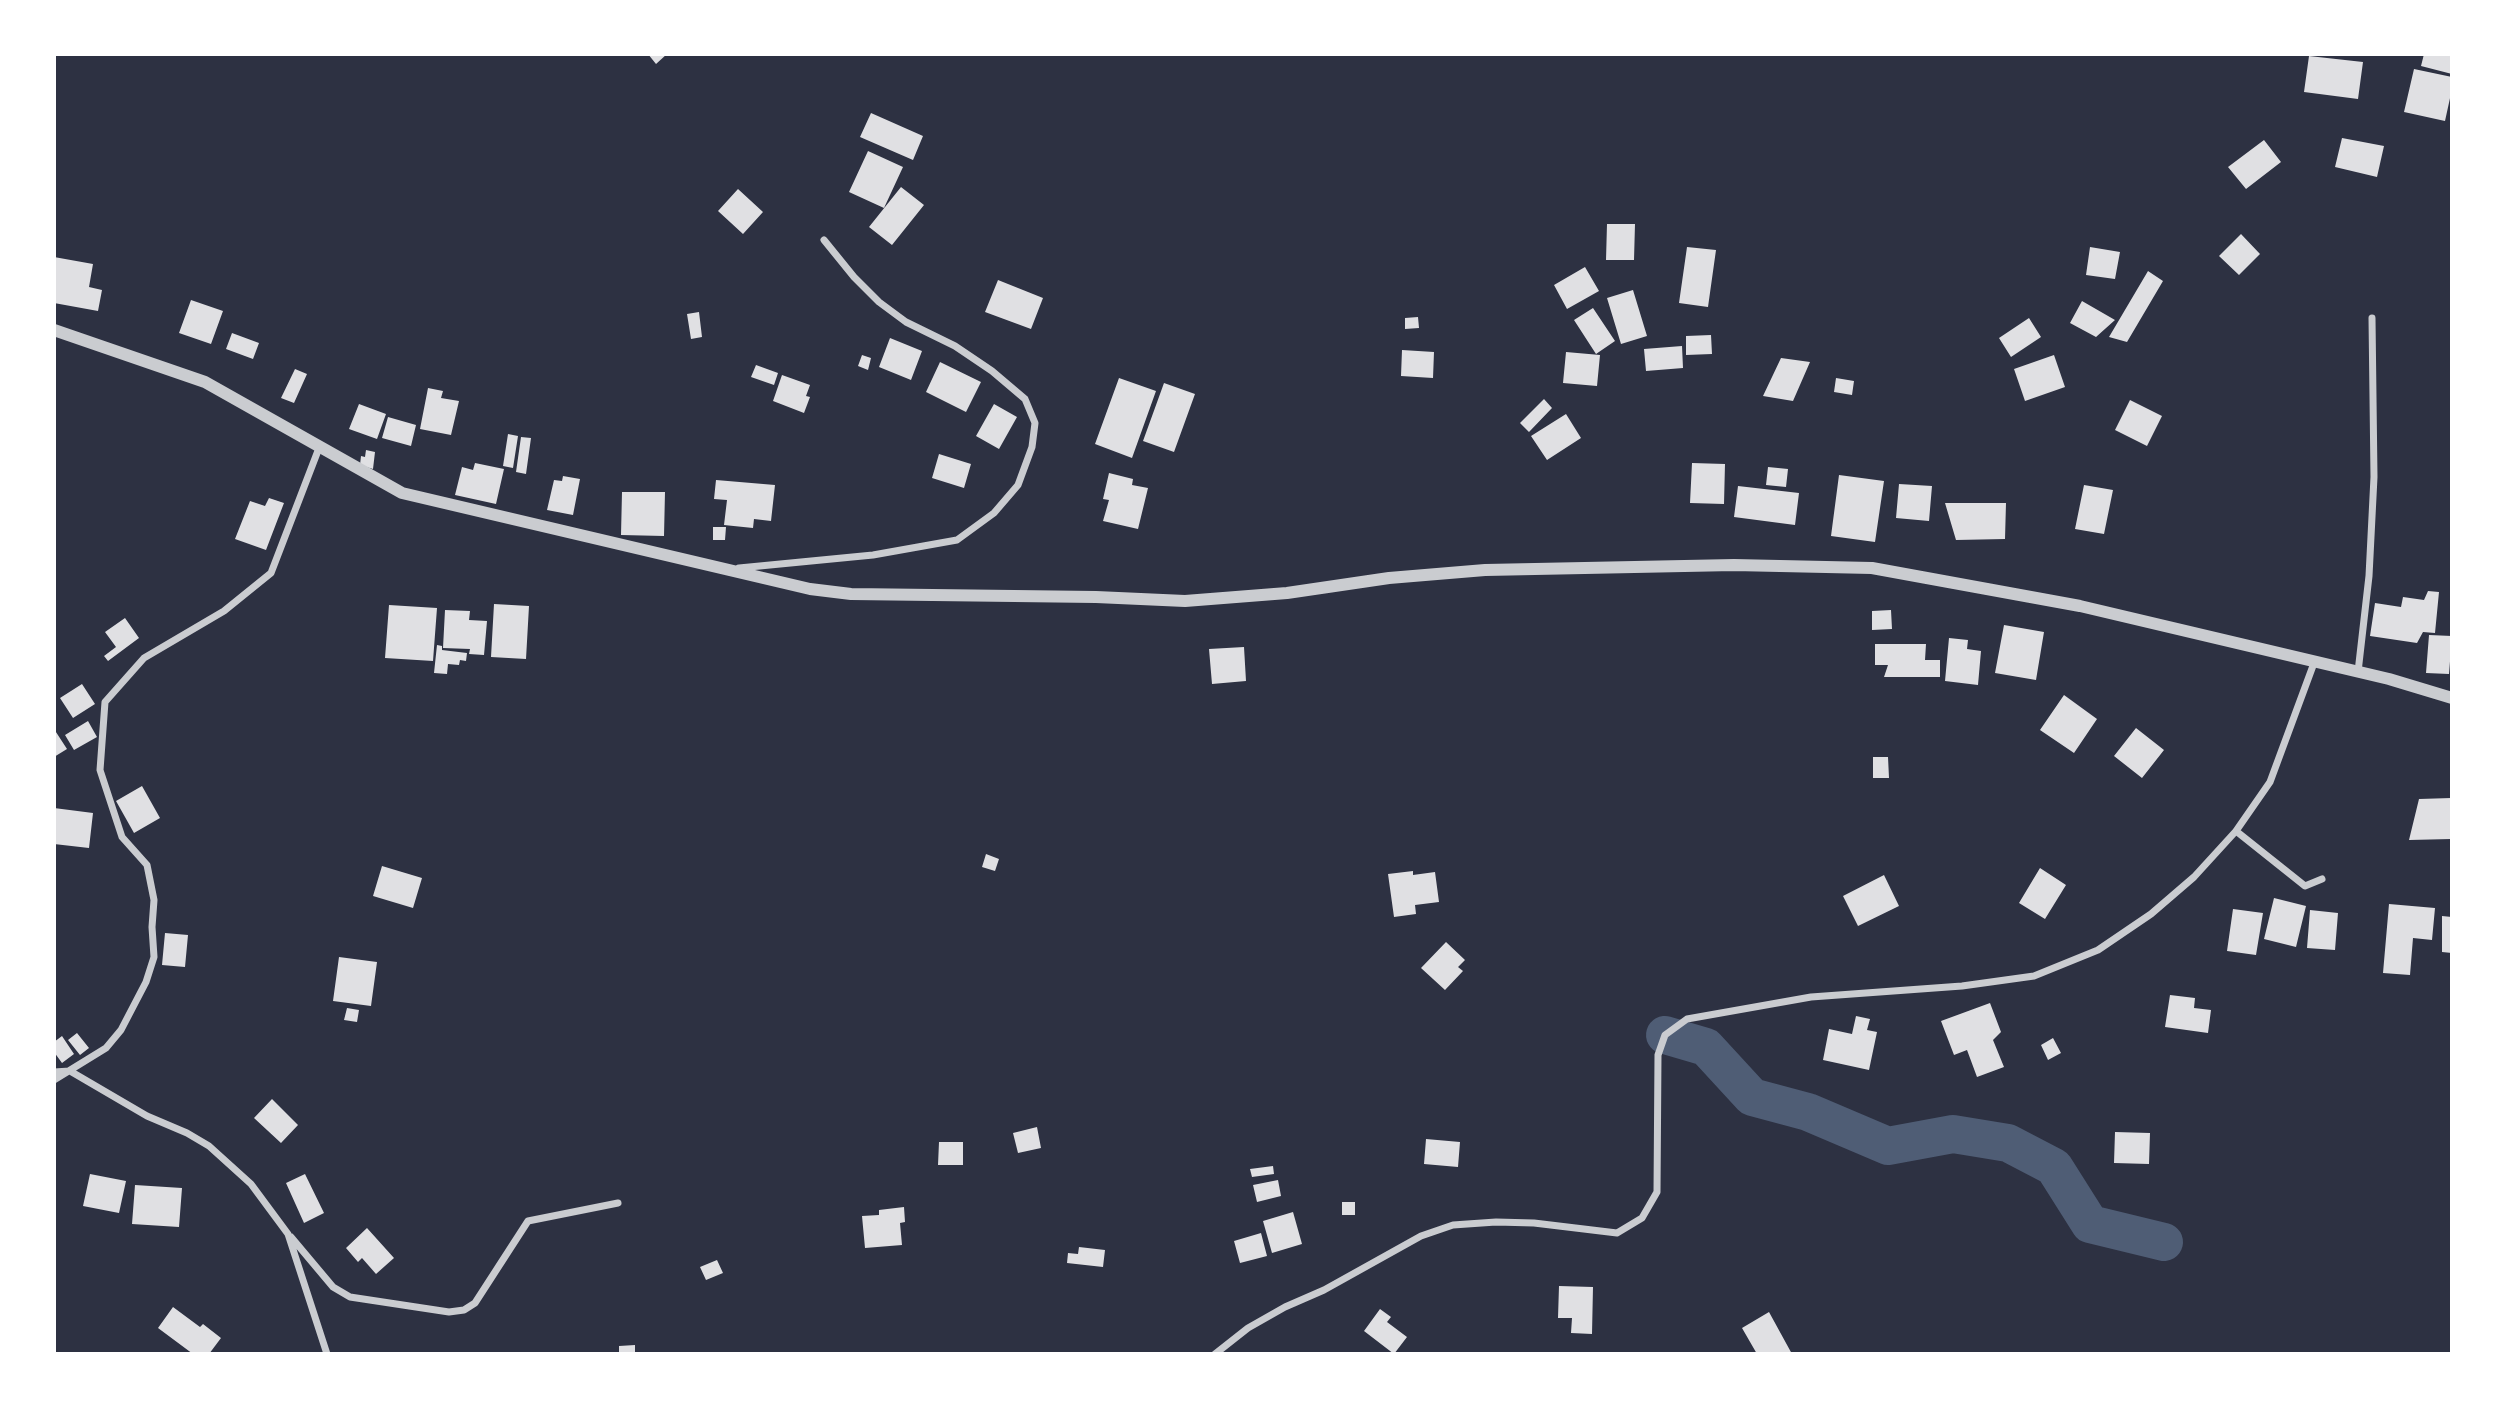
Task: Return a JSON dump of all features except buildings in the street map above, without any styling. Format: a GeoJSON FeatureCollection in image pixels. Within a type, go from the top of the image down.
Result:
{"type":"FeatureCollection","features":[{"type":"Feature","properties":{"kind":"street"},"geometry":{"type":"LineString","coordinates":[[728,570],[873,555],[957,540],[994,513],[1018,485],[1032,447],[1035,423],[1025,399],[992,371],[965,353],[906,322],[879,302],[854,277],[824,240]]}},
{"type":"Feature","properties":{"kind":"street"},"geometry":{"type":"LineString","coordinates":[[2358,672],[2369,576],[2374,477],[2372,318]]}},
{"type":"Feature","properties":{"kind":"street"},"geometry":{"type":"LineString","coordinates":[[54,330],[205,382],[402,493],[810,589],[851,594],[1096,597],[1185,601],[1287,593],[1389,578],[1485,570],[1734,565],[1872,568],[2080,606],[2358,672],[2452,698]]}},
{"type":"Feature","properties":{"kind":"street"},"geometry":{"type":"LineString","coordinates":[[54,1080],[106,1048],[121,1030],[146,982],[154,957],[154,900],[148,865],[122,837],[100,770],[105,702],[144,659],[224,611],[271,573],[319,448]]}},
{"type":"Feature","properties":{"kind":"street"},"geometry":{"type":"LineString","coordinates":[[1215,1354],[1248,1328],[1285,1307],[1324,1290],[1421,1236],[1452,1225],[1534,1223],[1617,1233],[1642,1218],[1657,1192],[1658,1055],[1665,1035],[1687,1019],[1811,997],[1962,986],[2034,976],[2098,950],[2151,914],[2194,877],[2236,831],[2270,782],[2314,663]]}},
{"type":"Feature","properties":{"kind":"street"},"geometry":{"type":"LineString","coordinates":[[2236,831],[2305,886],[2322,879]]}},
{"type":"Feature","properties":{"kind":"street"},"geometry":{"type":"LineString","coordinates":[[54,1072],[70,1071],[147,1116],[187,1133],[209,1146],[251,1184],[288,1234],[333,1287],[350,1297],[449,1312],[464,1310],[475,1303],[528,1221],[618,1203]]}},
{"type":"Feature","properties":{"kind":"street"},"geometry":{"type":"LineString","coordinates":[[288,1234],[327,1354]]}},
{"type":"Feature","properties":{"kind":"waterway"},"geometry":{"type":"LineString","coordinates":[[1665,1035],[1706,1047],[1752,1097],[1808,1112],[1888,1146],[1953,1134],[2008,1143],[2054,1167],[2090,1224],[2164,1242]]}}]}
